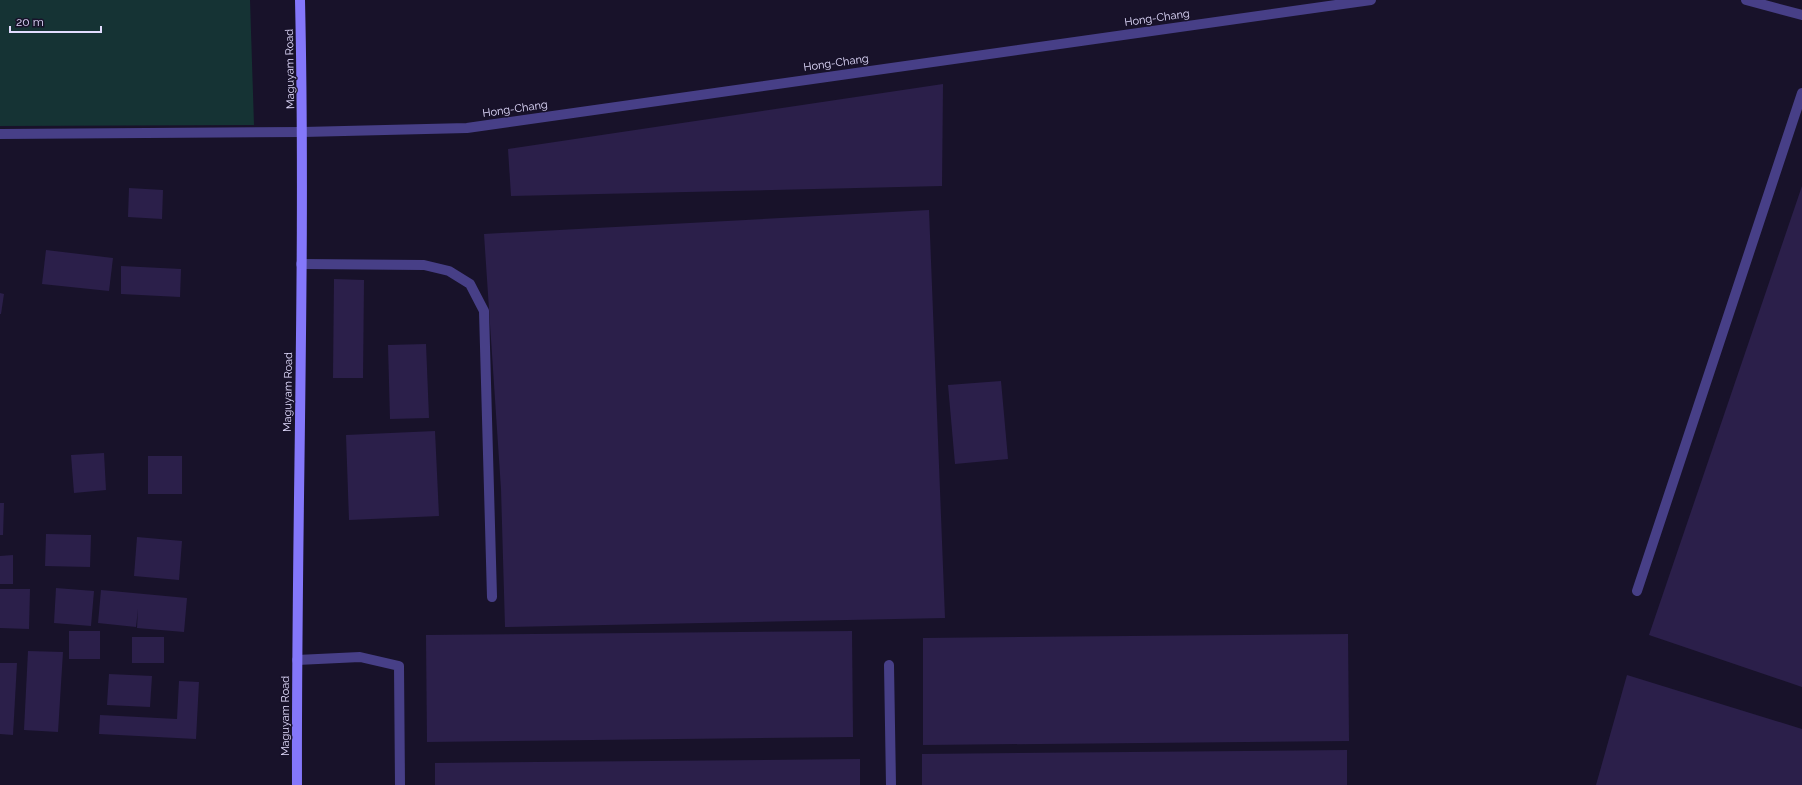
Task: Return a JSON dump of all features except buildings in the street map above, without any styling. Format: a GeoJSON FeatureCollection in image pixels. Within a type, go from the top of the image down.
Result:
{"type":"FeatureCollection","features":[{"type":"Feature","properties":{"kind":"main road","name":"Maguyam Road"},"geometry":{"type":"LineString","coordinates":[[297,785],[303,132],[300,0]]}},
{"type":"Feature","properties":{"kind":"street","name":"Hong-Chang"},"geometry":{"type":"LineString","coordinates":[[0,134],[303,132],[467,128],[1371,0]]}},
{"type":"Feature","properties":{"kind":"street"},"geometry":{"type":"LineString","coordinates":[[1746,0],[1802,15]]}},
{"type":"Feature","properties":{"kind":"street"},"geometry":{"type":"LineString","coordinates":[[1637,591],[1802,93]]}},
{"type":"Feature","properties":{"kind":"street"},"geometry":{"type":"LineString","coordinates":[[301,264],[424,265],[449,271],[470,284],[484,311],[492,597]]}},
{"type":"Feature","properties":{"kind":"street"},"geometry":{"type":"LineString","coordinates":[[297,660],[360,657],[399,666],[400,785]]}},
{"type":"Feature","properties":{"kind":"street"},"geometry":{"type":"LineString","coordinates":[[889,664],[891,785]]}},
{"type":"Feature","properties":{"kind":"green space"},"geometry":{"type":"Polygon","coordinates":[[[0,0],[250,0],[254,125],[0,126],[0,0]]]}}]}
